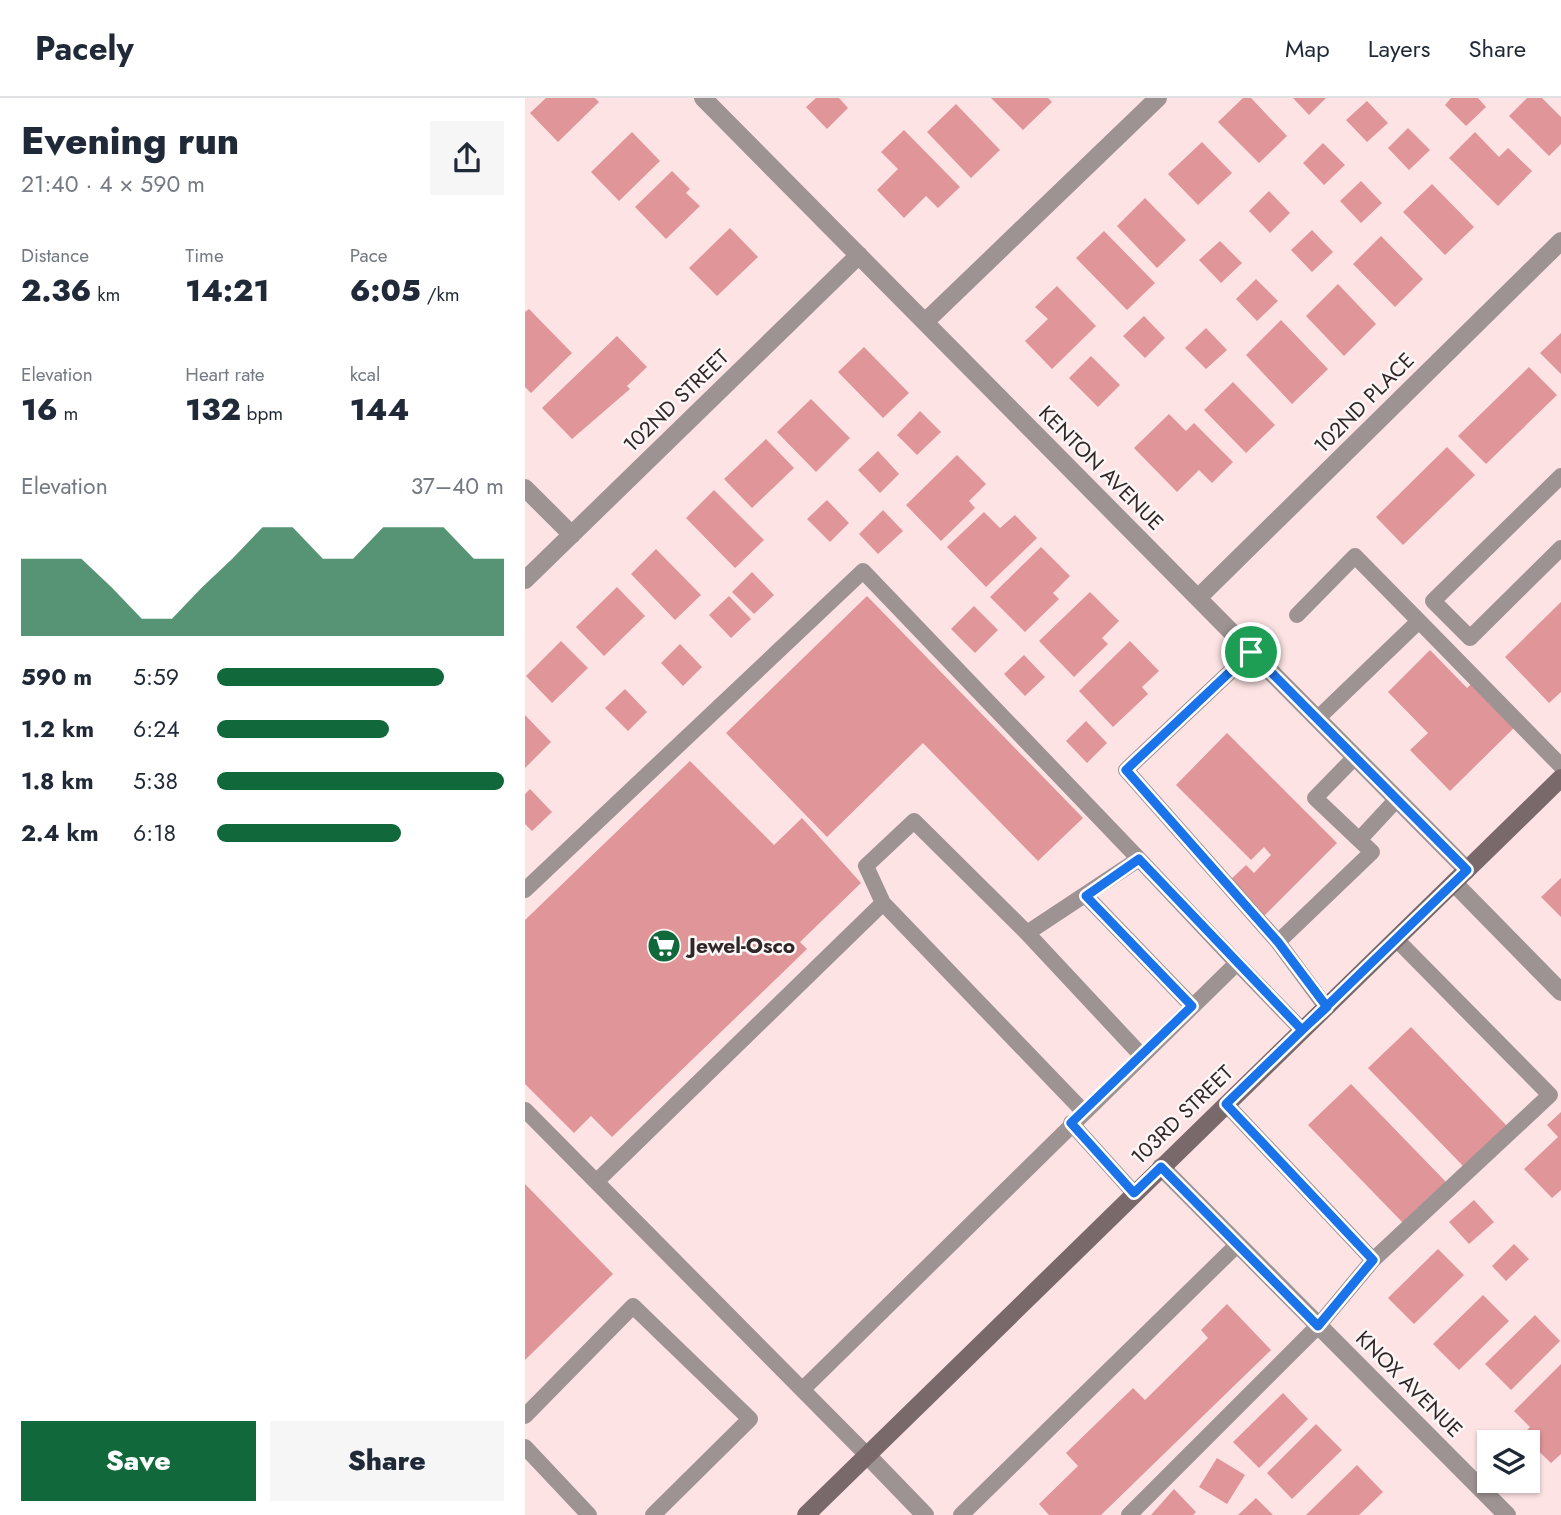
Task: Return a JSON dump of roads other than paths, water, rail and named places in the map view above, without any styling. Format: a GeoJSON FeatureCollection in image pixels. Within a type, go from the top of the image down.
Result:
{"type":"FeatureCollection","features":[{"type":"Feature","properties":{"kind":"main road","name":"103RD STREET"},"geometry":{"type":"LineString","coordinates":[[807,1515],[1561,778]]}},
{"type":"Feature","properties":{"kind":"street","name":"KENTON AVENUE"},"geometry":{"type":"LineString","coordinates":[[703,98],[1397,799],[1561,992]]}},
{"type":"Feature","properties":{"kind":"street"},"geometry":{"type":"LineString","coordinates":[[925,322],[1158,98]]}},
{"type":"Feature","properties":{"kind":"street","name":"102ND PLACE"},"geometry":{"type":"LineString","coordinates":[[1198,598],[1561,241]]}},
{"type":"Feature","properties":{"kind":"street","name":"102ND STREET"},"geometry":{"type":"LineString","coordinates":[[525,580],[859,255]]}},
{"type":"Feature","properties":{"kind":"street"},"geometry":{"type":"LineString","coordinates":[[525,488],[572,535]]}},
{"type":"Feature","properties":{"kind":"street","name":"KNOX AVENUE"},"geometry":{"type":"LineString","coordinates":[[1161,1167],[1507,1515]]}},
{"type":"Feature","properties":{"kind":"street"},"geometry":{"type":"LineString","coordinates":[[867,1455],[925,1515]]}},
{"type":"Feature","properties":{"kind":"lane"},"geometry":{"type":"LineString","coordinates":[[1561,476],[1433,601],[1470,638],[1561,548]]}},
{"type":"Feature","properties":{"kind":"lane"},"geometry":{"type":"LineString","coordinates":[[1297,615],[1355,556],[1561,766]]}},
{"type":"Feature","properties":{"kind":"lane"},"geometry":{"type":"LineString","coordinates":[[525,890],[863,570],[1302,1030]]}},
{"type":"Feature","properties":{"kind":"lane"},"geometry":{"type":"LineString","coordinates":[[1317,719],[1419,621]]}},
{"type":"Feature","properties":{"kind":"lane"},"geometry":{"type":"LineString","coordinates":[[1251,652],[1126,770],[1278,942],[1327,1007]]}},
{"type":"Feature","properties":{"kind":"lane"},"geometry":{"type":"LineString","coordinates":[[1278,942],[1372,852],[1315,798],[1355,757]]}},
{"type":"Feature","properties":{"kind":"lane"},"geometry":{"type":"LineString","coordinates":[[1359,840],[1397,799]]}},
{"type":"Feature","properties":{"kind":"lane"},"geometry":{"type":"LineString","coordinates":[[1083,1111],[883,903],[866,866],[914,821],[1027,933],[1141,1055]]}},
{"type":"Feature","properties":{"kind":"lane"},"geometry":{"type":"LineString","coordinates":[[1027,933],[1139,859]]}},
{"type":"Feature","properties":{"kind":"lane"},"geometry":{"type":"LineString","coordinates":[[1086,896],[1192,1006]]}},
{"type":"Feature","properties":{"kind":"lane"},"geometry":{"type":"LineString","coordinates":[[597,1181],[883,903]]}},
{"type":"Feature","properties":{"kind":"lane"},"geometry":{"type":"LineString","coordinates":[[1129,1515],[1318,1326],[1373,1260],[1550,1095],[1396,939]]}},
{"type":"Feature","properties":{"kind":"lane"},"geometry":{"type":"LineString","coordinates":[[803,1389],[1083,1111],[1237,963]]}},
{"type":"Feature","properties":{"kind":"lane"},"geometry":{"type":"LineString","coordinates":[[1226,1104],[1373,1260]]}},
{"type":"Feature","properties":{"kind":"lane"},"geometry":{"type":"LineString","coordinates":[[525,1110],[867,1455]]}},
{"type":"Feature","properties":{"kind":"lane"},"geometry":{"type":"LineString","coordinates":[[1071,1123],[1134,1193]]}},
{"type":"Feature","properties":{"kind":"lane"},"geometry":{"type":"LineString","coordinates":[[961,1515],[1238,1244]]}},
{"type":"Feature","properties":{"kind":"lane"},"geometry":{"type":"LineString","coordinates":[[525,1416],[633,1306],[750,1419],[653,1515]]}},
{"type":"Feature","properties":{"kind":"lane"},"geometry":{"type":"LineString","coordinates":[[525,1447],[589,1515]]}},
{"type":"Feature","properties":{"kind":"place","name":"Jewel-Osco"},"geometry":{"type":"Point","coordinates":[664,946]}}]}
